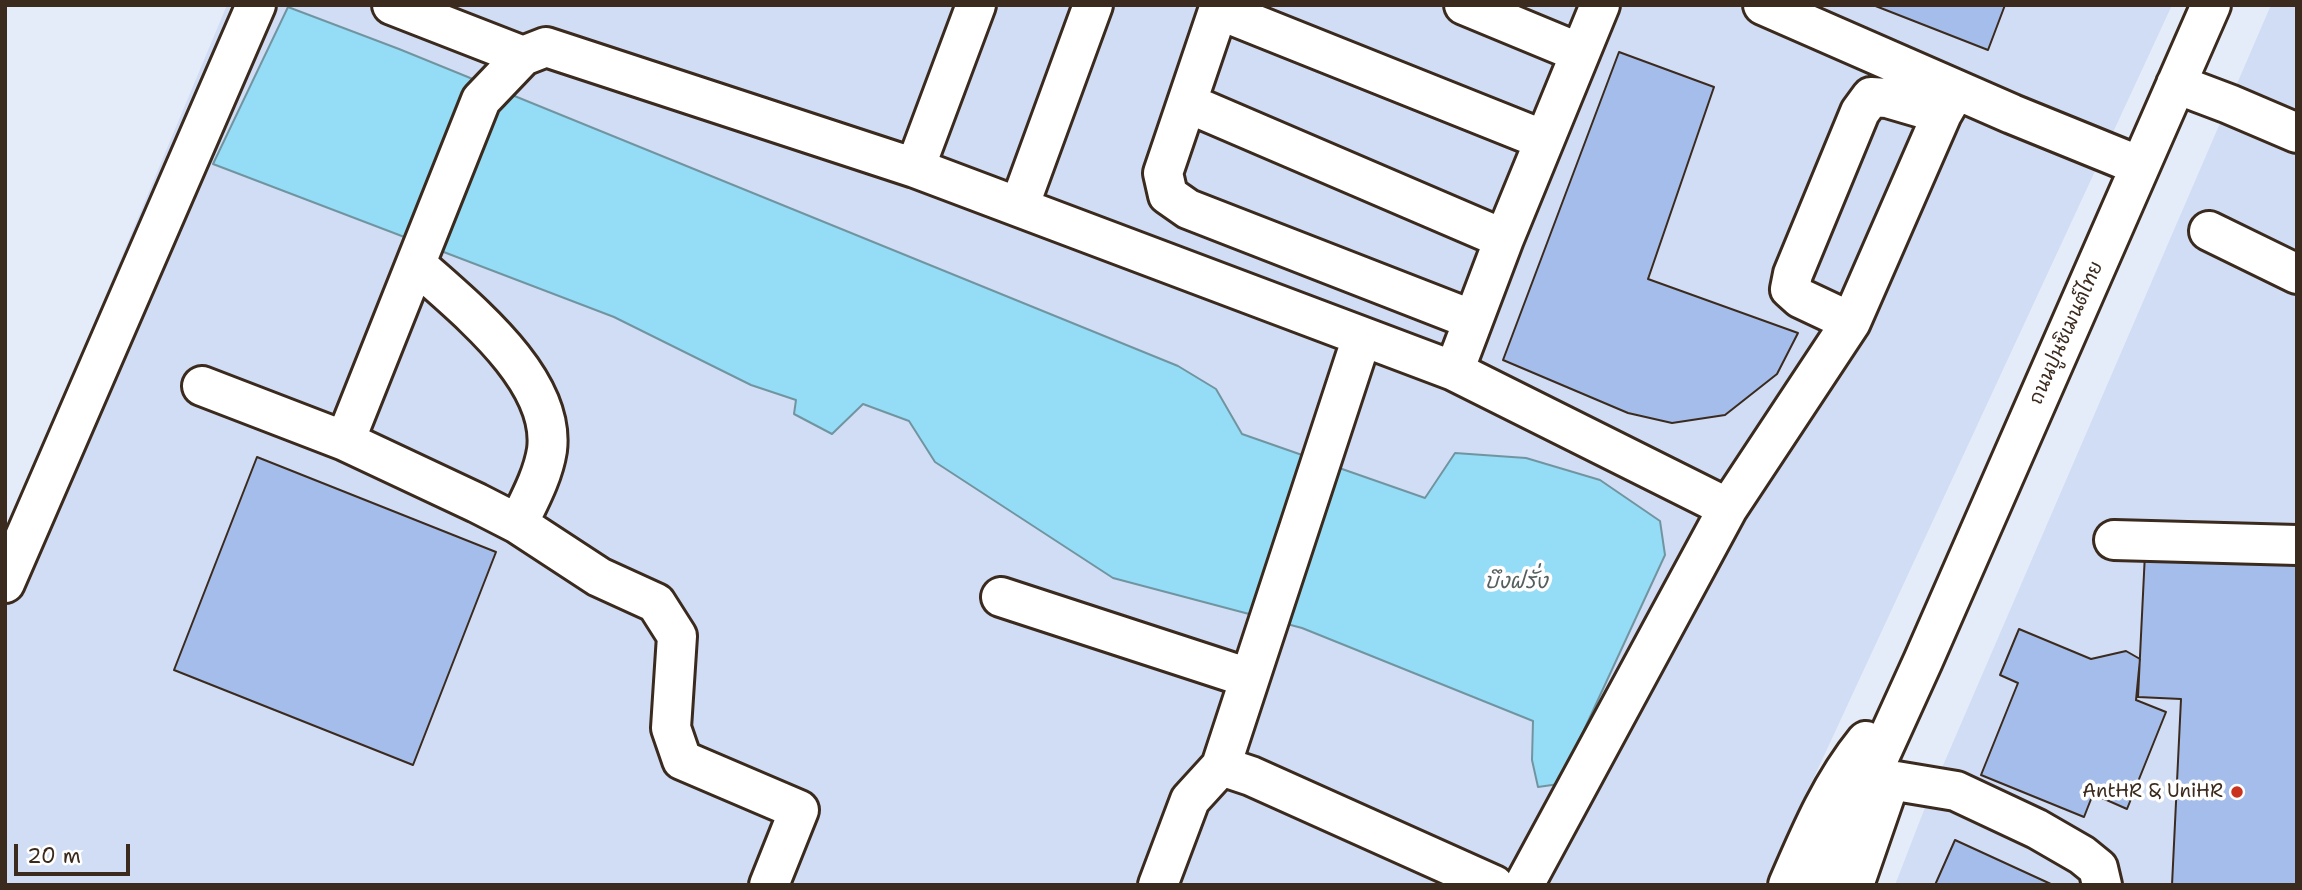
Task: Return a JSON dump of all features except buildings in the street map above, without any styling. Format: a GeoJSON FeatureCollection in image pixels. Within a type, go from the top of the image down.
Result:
{"type":"FeatureCollection","features":[{"type":"Feature","properties":{"kind":"street"},"geometry":{"type":"LineString","coordinates":[[5,583],[256,5]]}},
{"type":"Feature","properties":{"kind":"street"},"geometry":{"type":"LineString","coordinates":[[392,5],[523,57]]}},
{"type":"Feature","properties":{"kind":"street"},"geometry":{"type":"LineString","coordinates":[[915,168],[976,5]]}},
{"type":"Feature","properties":{"kind":"street"},"geometry":{"type":"LineString","coordinates":[[1019,207],[1093,5]]}},
{"type":"Feature","properties":{"kind":"street"},"geometry":{"type":"LineString","coordinates":[[1464,5],[1580,53]]}},
{"type":"Feature","properties":{"kind":"street"},"geometry":{"type":"LineString","coordinates":[[1454,371],[1504,239],[1600,5]]}},
{"type":"Feature","properties":{"kind":"street"},"geometry":{"type":"LineString","coordinates":[[1763,5],[1826,18],[1949,102]]}},
{"type":"Feature","properties":{"kind":"street","name":"ถนนปูนซิเมนต์ไทย"},"geometry":{"type":"LineString","coordinates":[[1821,885],[2210,5]]}},
{"type":"Feature","properties":{"kind":"street"},"geometry":{"type":"LineString","coordinates":[[1473,320],[1188,209],[1168,195],[1163,173],[1219,8],[1544,141]]}},
{"type":"Feature","properties":{"kind":"street"},"geometry":{"type":"LineString","coordinates":[[345,441],[481,100],[523,57],[546,47],[915,168],[1454,371],[1728,508]]}},
{"type":"Feature","properties":{"kind":"street"},"geometry":{"type":"LineString","coordinates":[[2176,85],[2297,133]]}},
{"type":"Feature","properties":{"kind":"street"},"geometry":{"type":"LineString","coordinates":[[1851,322],[1800,298],[1790,289],[1793,274],[1860,113],[1871,97],[1949,102],[2140,166]]}},
{"type":"Feature","properties":{"kind":"street"},"geometry":{"type":"LineString","coordinates":[[1524,885],[1728,508],[1851,322],[1949,102]]}},
{"type":"Feature","properties":{"kind":"street"},"geometry":{"type":"LineString","coordinates":[[1187,103],[1504,239]]}},
{"type":"Feature","properties":{"kind":"street"},"geometry":{"type":"LineString","coordinates":[[2209,231],[2297,274]]}},
{"type":"Feature","properties":{"kind":"street"},"geometry":{"type":"LineString","coordinates":[[416,264],[480,322],[536,394],[546,422],[547,449],[537,483],[518,524]]}},
{"type":"Feature","properties":{"kind":"street"},"geometry":{"type":"LineString","coordinates":[[1158,885],[1190,800],[1221,766],[1362,337]]}},
{"type":"Feature","properties":{"kind":"street"},"geometry":{"type":"LineString","coordinates":[[202,386],[345,441],[518,524],[599,577],[656,603],[677,636],[671,728],[682,760],[799,810],[769,885]]}},
{"type":"Feature","properties":{"kind":"street"},"geometry":{"type":"LineString","coordinates":[[2114,540],[2297,545]]}},
{"type":"Feature","properties":{"kind":"street"},"geometry":{"type":"LineString","coordinates":[[1001,597],[1250,678]]}},
{"type":"Feature","properties":{"kind":"street","name":"ถนนปูนซิเมนต์ไทย"},"geometry":{"type":"LineString","coordinates":[[1854,885],[1890,780],[1916,674]]}},
{"type":"Feature","properties":{"kind":"street","name":"ถนนปูนซิเมนต์ไทย"},"geometry":{"type":"LineString","coordinates":[[1788,885],[1816,819],[1837,782],[1916,674]]}},
{"type":"Feature","properties":{"kind":"street"},"geometry":{"type":"LineString","coordinates":[[1221,766],[1251,776],[1494,885]]}},
{"type":"Feature","properties":{"kind":"street"},"geometry":{"type":"LineString","coordinates":[[1890,780],[1956,791],[2037,829],[2082,855],[2098,868],[2102,885]]}},
{"type":"Feature","properties":{"kind":"shaded area"},"geometry":{"type":"Polygon","coordinates":[[[227,5],[2172,5],[1764,885],[5,885],[5,536],[227,5]]]}},
{"type":"Feature","properties":{"kind":"shaded area"},"geometry":{"type":"Polygon","coordinates":[[[2271,5],[2297,5],[2297,885],[1895,885],[1926,805],[2271,5]]]}},
{"type":"Feature","properties":{"kind":"water","name":"บึงฝรั่ง"},"geometry":{"type":"Polygon","coordinates":[[[288,7],[399,49],[1178,366],[1216,389],[1242,434],[1425,498],[1455,453],[1526,458],[1600,480],[1660,521],[1665,555],[1559,784],[1538,787],[1532,760],[1533,721],[1302,628],[1113,578],[935,462],[909,421],[863,404],[832,434],[794,414],[796,400],[751,385],[614,317],[213,164],[288,7]]]}},
{"type":"Feature","properties":{"kind":"place","name":"AntHR & UniHR"},"geometry":{"type":"Point","coordinates":[2237,792]}}]}
